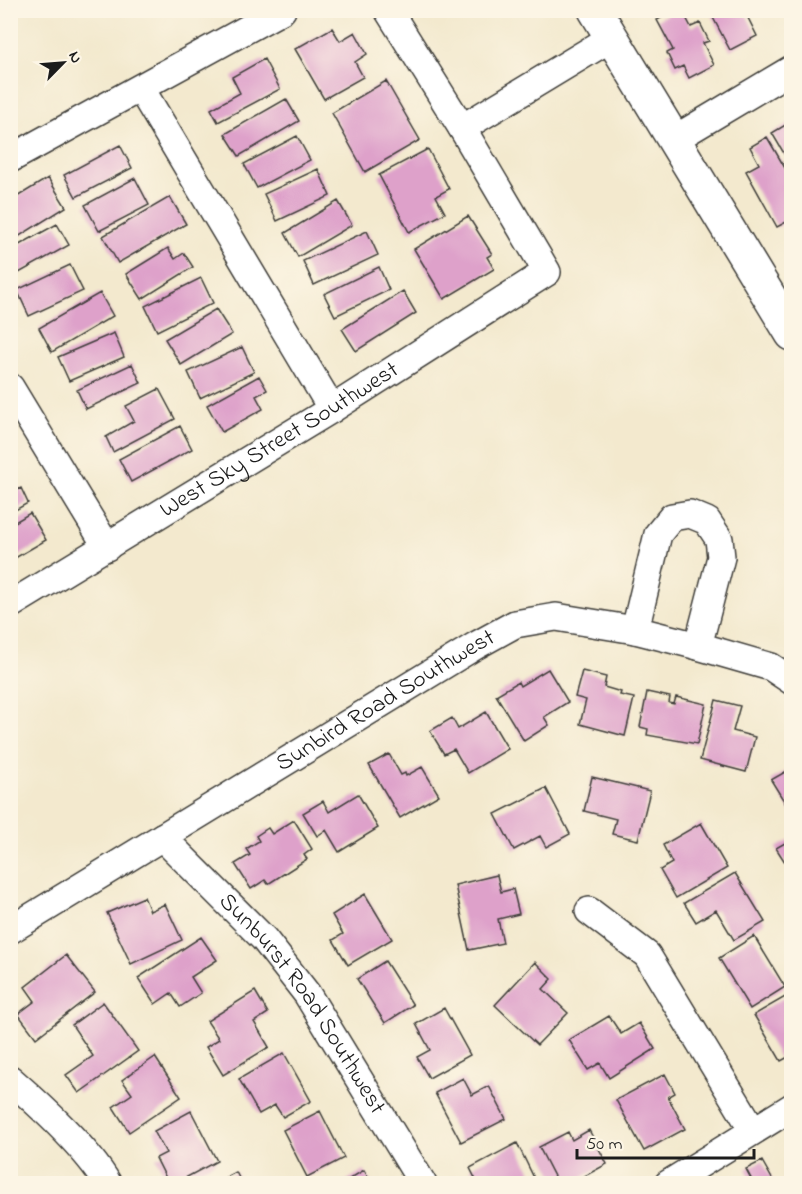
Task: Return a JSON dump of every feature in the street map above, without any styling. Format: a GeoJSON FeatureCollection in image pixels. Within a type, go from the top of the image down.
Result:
{"type":"FeatureCollection","features":[{"type":"Feature","properties":{"kind":"street"},"geometry":{"type":"LineString","coordinates":[[10,159],[282,10]]}},
{"type":"Feature","properties":{"kind":"street"},"geometry":{"type":"LineString","coordinates":[[388,10],[462,128],[611,38]]}},
{"type":"Feature","properties":{"kind":"street"},"geometry":{"type":"LineString","coordinates":[[594,10],[792,334]]}},
{"type":"Feature","properties":{"kind":"street"},"geometry":{"type":"LineString","coordinates":[[673,140],[792,69]]}},
{"type":"Feature","properties":{"kind":"street"},"geometry":{"type":"LineString","coordinates":[[141,89],[332,409]]}},
{"type":"Feature","properties":{"kind":"street","name":"West Sky Street Southwest"},"geometry":{"type":"LineString","coordinates":[[10,605],[332,409],[547,273],[462,128]]}},
{"type":"Feature","properties":{"kind":"street"},"geometry":{"type":"LineString","coordinates":[[10,387],[107,547]]}},
{"type":"Feature","properties":{"kind":"street"},"geometry":{"type":"LineString","coordinates":[[634,630],[658,534],[672,517],[690,514],[707,521],[719,539],[721,557],[698,646]]}},
{"type":"Feature","properties":{"kind":"street","name":"Sunbird Road Southwest"},"geometry":{"type":"LineString","coordinates":[[10,930],[475,646],[515,624],[556,616],[634,630],[771,667],[792,681]]}},
{"type":"Feature","properties":{"kind":"street","name":"Sunburst Road Southwest"},"geometry":{"type":"LineString","coordinates":[[162,837],[264,939],[307,994],[423,1184]]}},
{"type":"Feature","properties":{"kind":"street"},"geometry":{"type":"LineString","coordinates":[[589,910],[647,955],[753,1130]]}},
{"type":"Feature","properties":{"kind":"street"},"geometry":{"type":"LineString","coordinates":[[10,1080],[33,1099],[99,1168],[108,1184]]}},
{"type":"Feature","properties":{"kind":"street"},"geometry":{"type":"LineString","coordinates":[[668,1184],[792,1107]]}},
{"type":"Feature","properties":{"kind":"building"},"geometry":{"type":"Polygon","coordinates":[[[676,10],[682,10],[691,27],[700,23],[709,41],[703,43],[714,65],[689,78],[683,66],[675,70],[667,53],[673,50],[657,20],[676,10]]]}},
{"type":"Feature","properties":{"kind":"building"},"geometry":{"type":"Polygon","coordinates":[[[709,10],[744,10],[757,36],[730,50],[709,10]]]}},
{"type":"Feature","properties":{"kind":"building"},"geometry":{"type":"Polygon","coordinates":[[[332,28],[340,41],[355,32],[367,54],[355,62],[363,77],[324,99],[295,49],[332,28]]]}},
{"type":"Feature","properties":{"kind":"building"},"geometry":{"type":"Polygon","coordinates":[[[264,59],[280,89],[218,122],[211,109],[240,93],[232,77],[264,59]]]}},
{"type":"Feature","properties":{"kind":"building"},"geometry":{"type":"Polygon","coordinates":[[[386,81],[420,140],[365,172],[332,113],[386,81]]]}},
{"type":"Feature","properties":{"kind":"building"},"geometry":{"type":"Polygon","coordinates":[[[286,99],[299,121],[239,156],[225,134],[286,99]]]}},
{"type":"Feature","properties":{"kind":"building"},"geometry":{"type":"Polygon","coordinates":[[[792,121],[792,167],[772,133],[792,121]]]}},
{"type":"Feature","properties":{"kind":"building"},"geometry":{"type":"Polygon","coordinates":[[[297,136],[310,160],[257,188],[244,164],[297,136]]]}},
{"type":"Feature","properties":{"kind":"building"},"geometry":{"type":"Polygon","coordinates":[[[767,137],[792,180],[792,219],[777,227],[746,171],[759,164],[750,147],[767,137]]]}},
{"type":"Feature","properties":{"kind":"building"},"geometry":{"type":"Polygon","coordinates":[[[120,145],[132,168],[76,197],[64,175],[120,145]]]}},
{"type":"Feature","properties":{"kind":"building"},"geometry":{"type":"Polygon","coordinates":[[[428,149],[449,189],[436,196],[445,213],[409,232],[379,175],[428,149]]]}},
{"type":"Feature","properties":{"kind":"building"},"geometry":{"type":"Polygon","coordinates":[[[318,169],[330,196],[277,221],[264,194],[318,169]]]}},
{"type":"Feature","properties":{"kind":"building"},"geometry":{"type":"Polygon","coordinates":[[[48,178],[66,207],[10,242],[10,201],[48,178]]]}},
{"type":"Feature","properties":{"kind":"building"},"geometry":{"type":"Polygon","coordinates":[[[135,178],[149,205],[99,231],[85,205],[135,178]]]}},
{"type":"Feature","properties":{"kind":"building"},"geometry":{"type":"Polygon","coordinates":[[[170,197],[186,224],[118,263],[103,236],[170,197]]]}},
{"type":"Feature","properties":{"kind":"building"},"geometry":{"type":"Polygon","coordinates":[[[338,201],[352,225],[298,257],[285,233],[338,201]]]}},
{"type":"Feature","properties":{"kind":"building"},"geometry":{"type":"Polygon","coordinates":[[[468,216],[492,254],[487,257],[494,269],[444,299],[414,249],[468,216]]]}},
{"type":"Feature","properties":{"kind":"building"},"geometry":{"type":"Polygon","coordinates":[[[57,224],[69,245],[10,278],[10,250],[57,224]]]}},
{"type":"Feature","properties":{"kind":"building"},"geometry":{"type":"Polygon","coordinates":[[[367,231],[378,255],[314,285],[303,261],[367,231]]]}},
{"type":"Feature","properties":{"kind":"building"},"geometry":{"type":"Polygon","coordinates":[[[168,248],[175,259],[184,253],[193,267],[142,299],[126,274],[168,248]]]}},
{"type":"Feature","properties":{"kind":"building"},"geometry":{"type":"Polygon","coordinates":[[[70,265],[83,291],[29,316],[17,290],[70,265]]]}},
{"type":"Feature","properties":{"kind":"building"},"geometry":{"type":"Polygon","coordinates":[[[379,267],[389,290],[335,316],[324,294],[379,267]]]}},
{"type":"Feature","properties":{"kind":"building"},"geometry":{"type":"Polygon","coordinates":[[[201,278],[213,303],[157,331],[145,306],[201,278]]]}},
{"type":"Feature","properties":{"kind":"building"},"geometry":{"type":"Polygon","coordinates":[[[403,291],[416,313],[356,351],[342,329],[403,291]]]}},
{"type":"Feature","properties":{"kind":"building"},"geometry":{"type":"Polygon","coordinates":[[[100,293],[113,316],[52,352],[39,328],[100,293]]]}},
{"type":"Feature","properties":{"kind":"building"},"geometry":{"type":"Polygon","coordinates":[[[216,309],[232,334],[181,365],[165,339],[216,309]]]}},
{"type":"Feature","properties":{"kind":"building"},"geometry":{"type":"Polygon","coordinates":[[[114,333],[124,357],[69,381],[58,357],[114,333]]]}},
{"type":"Feature","properties":{"kind":"building"},"geometry":{"type":"Polygon","coordinates":[[[242,347],[254,372],[200,398],[188,372],[242,347]]]}},
{"type":"Feature","properties":{"kind":"building"},"geometry":{"type":"Polygon","coordinates":[[[132,364],[141,383],[86,409],[77,390],[132,364]]]}},
{"type":"Feature","properties":{"kind":"building"},"geometry":{"type":"Polygon","coordinates":[[[259,376],[267,390],[256,396],[263,409],[222,432],[207,405],[259,376]]]}},
{"type":"Feature","properties":{"kind":"building"},"geometry":{"type":"Polygon","coordinates":[[[159,389],[175,419],[113,452],[106,437],[134,421],[126,406],[159,389]]]}},
{"type":"Feature","properties":{"kind":"building"},"geometry":{"type":"Polygon","coordinates":[[[180,426],[192,449],[131,482],[119,459],[180,426]]]}},
{"type":"Feature","properties":{"kind":"building"},"geometry":{"type":"Polygon","coordinates":[[[21,488],[28,503],[10,513],[10,494],[21,488]]]}},
{"type":"Feature","properties":{"kind":"building"},"geometry":{"type":"Polygon","coordinates":[[[30,513],[46,540],[10,561],[10,525],[30,513]]]}},
{"type":"Feature","properties":{"kind":"building"},"geometry":{"type":"Polygon","coordinates":[[[548,669],[568,702],[544,717],[549,725],[524,741],[496,695],[518,682],[520,686],[548,669]]]}},
{"type":"Feature","properties":{"kind":"building"},"geometry":{"type":"Polygon","coordinates":[[[582,671],[606,677],[604,687],[621,692],[620,695],[634,698],[625,736],[580,724],[586,700],[575,697],[582,671]]]}},
{"type":"Feature","properties":{"kind":"building"},"geometry":{"type":"Polygon","coordinates":[[[647,692],[670,697],[669,703],[674,704],[676,697],[706,704],[697,744],[647,735],[648,729],[640,727],[647,692]]]}},
{"type":"Feature","properties":{"kind":"building"},"geometry":{"type":"Polygon","coordinates":[[[716,700],[740,706],[733,731],[755,737],[746,772],[700,760],[716,700]]]}},
{"type":"Feature","properties":{"kind":"building"},"geometry":{"type":"Polygon","coordinates":[[[486,712],[508,749],[468,773],[454,749],[444,754],[430,731],[452,718],[458,729],[486,712]]]}},
{"type":"Feature","properties":{"kind":"building"},"geometry":{"type":"Polygon","coordinates":[[[389,754],[401,775],[405,773],[406,776],[422,767],[439,795],[400,818],[369,765],[389,754]]]}},
{"type":"Feature","properties":{"kind":"building"},"geometry":{"type":"Polygon","coordinates":[[[792,768],[792,814],[771,780],[792,768]]]}},
{"type":"Feature","properties":{"kind":"building"},"geometry":{"type":"Polygon","coordinates":[[[592,777],[650,791],[638,840],[612,834],[616,819],[584,811],[592,777]]]}},
{"type":"Feature","properties":{"kind":"building"},"geometry":{"type":"Polygon","coordinates":[[[546,788],[570,834],[546,847],[540,836],[514,850],[495,814],[546,788]]]}},
{"type":"Feature","properties":{"kind":"building"},"geometry":{"type":"Polygon","coordinates":[[[358,794],[378,828],[339,852],[326,830],[317,836],[303,813],[323,801],[329,812],[358,794]]]}},
{"type":"Feature","properties":{"kind":"building"},"geometry":{"type":"Polygon","coordinates":[[[294,820],[312,849],[304,855],[307,859],[268,884],[265,880],[251,889],[235,864],[250,855],[246,849],[259,841],[256,836],[268,828],[272,834],[294,820]]]}},
{"type":"Feature","properties":{"kind":"building"},"geometry":{"type":"Polygon","coordinates":[[[701,823],[727,868],[676,898],[660,870],[672,863],[663,845],[701,823]]]}},
{"type":"Feature","properties":{"kind":"building"},"geometry":{"type":"Polygon","coordinates":[[[792,839],[792,873],[776,848],[792,839]]]}},
{"type":"Feature","properties":{"kind":"building"},"geometry":{"type":"Polygon","coordinates":[[[735,873],[765,922],[734,940],[716,910],[696,922],[684,903],[735,873]]]}},
{"type":"Feature","properties":{"kind":"building"},"geometry":{"type":"Polygon","coordinates":[[[497,875],[501,892],[513,889],[519,914],[498,919],[503,943],[469,950],[455,885],[497,875]]]}},
{"type":"Feature","properties":{"kind":"building"},"geometry":{"type":"Polygon","coordinates":[[[365,894],[392,939],[348,965],[333,940],[343,934],[332,915],[365,894]]]}},
{"type":"Feature","properties":{"kind":"building"},"geometry":{"type":"Polygon","coordinates":[[[144,897],[150,911],[165,904],[182,940],[131,964],[107,913],[144,897]]]}},
{"type":"Feature","properties":{"kind":"building"},"geometry":{"type":"Polygon","coordinates":[[[754,936],[785,987],[750,1009],[719,958],[754,936]]]}},
{"type":"Feature","properties":{"kind":"building"},"geometry":{"type":"Polygon","coordinates":[[[201,937],[217,960],[191,977],[201,993],[180,1007],[171,993],[155,1004],[138,978],[201,937]]]}},
{"type":"Feature","properties":{"kind":"building"},"geometry":{"type":"Polygon","coordinates":[[[66,955],[95,992],[36,1038],[18,1014],[35,1001],[25,987],[66,955]]]}},
{"type":"Feature","properties":{"kind":"building"},"geometry":{"type":"Polygon","coordinates":[[[385,961],[413,1005],[385,1023],[357,979],[385,961]]]}},
{"type":"Feature","properties":{"kind":"building"},"geometry":{"type":"Polygon","coordinates":[[[535,962],[552,979],[543,989],[568,1013],[537,1045],[495,1005],[535,962]]]}},
{"type":"Feature","properties":{"kind":"building"},"geometry":{"type":"Polygon","coordinates":[[[255,991],[268,1013],[254,1022],[269,1047],[223,1075],[206,1047],[219,1039],[207,1021],[255,991]]]}},
{"type":"Feature","properties":{"kind":"building"},"geometry":{"type":"Polygon","coordinates":[[[792,993],[792,1055],[781,1061],[754,1015],[792,993]]]}},
{"type":"Feature","properties":{"kind":"building"},"geometry":{"type":"Polygon","coordinates":[[[103,1002],[138,1051],[79,1093],[66,1075],[93,1056],[72,1025],[103,1002]]]}},
{"type":"Feature","properties":{"kind":"building"},"geometry":{"type":"Polygon","coordinates":[[[444,1008],[470,1055],[429,1078],[417,1057],[430,1050],[416,1024],[444,1008]]]}},
{"type":"Feature","properties":{"kind":"building"},"geometry":{"type":"Polygon","coordinates":[[[609,1016],[621,1034],[639,1023],[655,1049],[609,1078],[600,1063],[588,1070],[569,1040],[609,1016]]]}},
{"type":"Feature","properties":{"kind":"building"},"geometry":{"type":"Polygon","coordinates":[[[284,1053],[311,1101],[283,1117],[275,1105],[259,1114],[239,1079],[284,1053]]]}},
{"type":"Feature","properties":{"kind":"building"},"geometry":{"type":"Polygon","coordinates":[[[155,1057],[181,1097],[129,1132],[113,1107],[132,1094],[122,1080],[155,1057]]]}},
{"type":"Feature","properties":{"kind":"building"},"geometry":{"type":"Polygon","coordinates":[[[665,1074],[675,1093],[668,1097],[685,1129],[644,1151],[616,1100],[665,1074]]]}},
{"type":"Feature","properties":{"kind":"building"},"geometry":{"type":"Polygon","coordinates":[[[463,1078],[472,1095],[489,1086],[506,1119],[461,1142],[435,1093],[463,1078]]]}},
{"type":"Feature","properties":{"kind":"building"},"geometry":{"type":"Polygon","coordinates":[[[191,1111],[217,1161],[174,1184],[169,1184],[156,1158],[166,1153],[154,1131],[191,1111]]]}},
{"type":"Feature","properties":{"kind":"building"},"geometry":{"type":"Polygon","coordinates":[[[320,1111],[344,1158],[307,1177],[283,1130],[320,1111]]]}},
{"type":"Feature","properties":{"kind":"building"},"geometry":{"type":"Polygon","coordinates":[[[589,1130],[607,1164],[570,1184],[558,1184],[539,1147],[568,1132],[572,1140],[589,1130]]]}},
{"type":"Feature","properties":{"kind":"building"},"geometry":{"type":"Polygon","coordinates":[[[517,1143],[537,1184],[478,1184],[470,1168],[517,1143]]]}},
{"type":"Feature","properties":{"kind":"building"},"geometry":{"type":"Polygon","coordinates":[[[762,1161],[775,1184],[754,1184],[746,1169],[762,1161]]]}},
{"type":"Feature","properties":{"kind":"building"},"geometry":{"type":"Polygon","coordinates":[[[364,1170],[372,1184],[341,1184],[364,1170]]]}},
{"type":"Feature","properties":{"kind":"building"},"geometry":{"type":"Polygon","coordinates":[[[236,1172],[242,1184],[213,1184],[236,1172]]]}}]}
